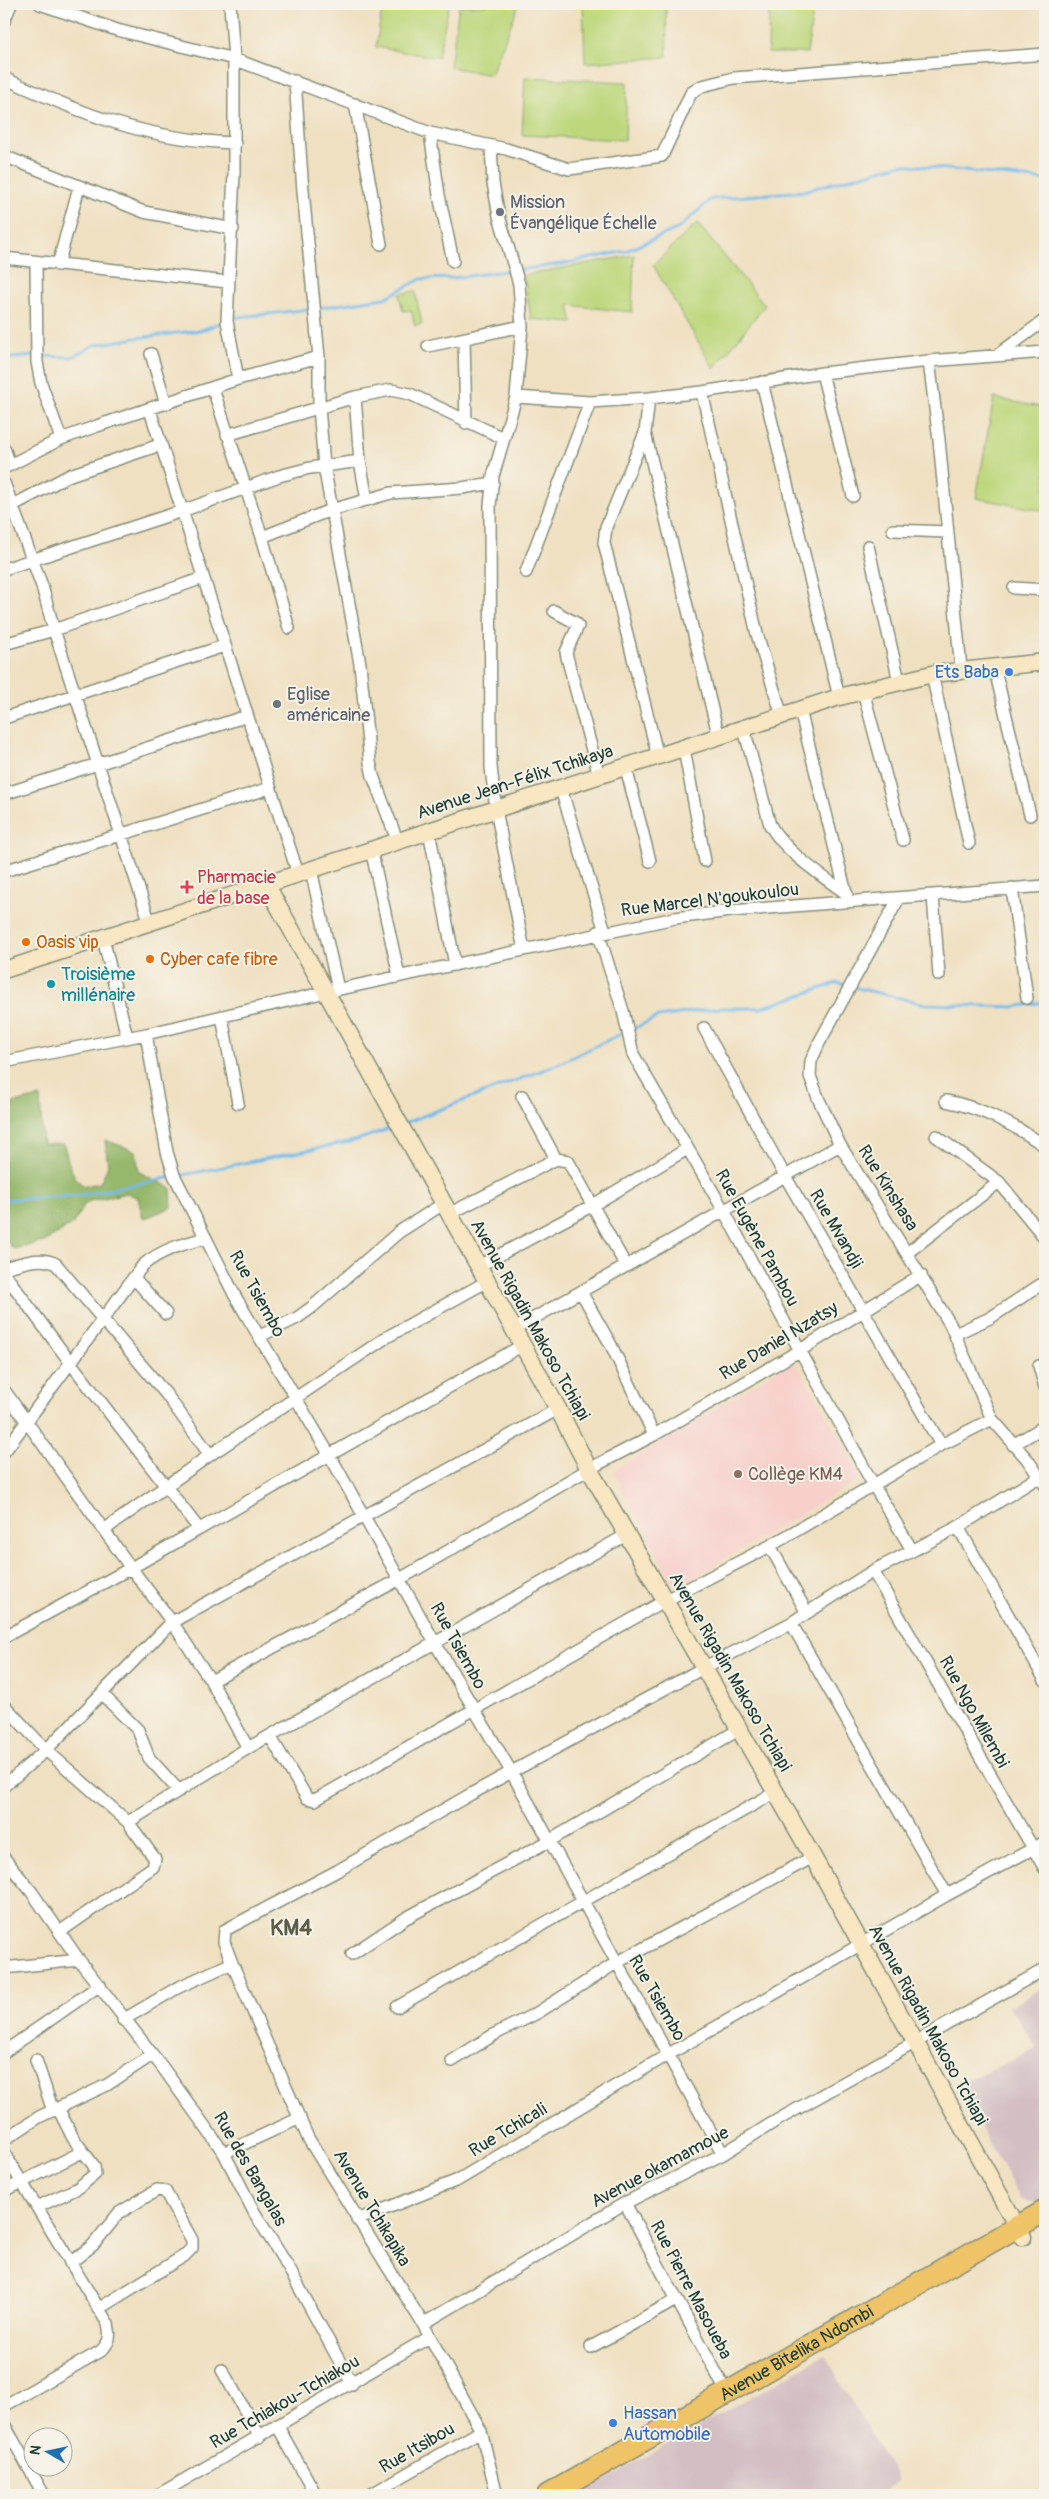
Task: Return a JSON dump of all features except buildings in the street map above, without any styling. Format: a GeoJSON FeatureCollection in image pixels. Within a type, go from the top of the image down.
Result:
{"type":"FeatureCollection","features":[{"type":"Feature","properties":{"kind":"highway","name":"Avenue Bitelika Ndombi"},"geometry":{"type":"LineString","coordinates":[[568,2495],[1020,2232],[1045,2211]]}},
{"type":"Feature","properties":{"kind":"highway","name":"Avenue Bitelika Ndombi"},"geometry":{"type":"LineString","coordinates":[[548,2495],[727,2393],[1020,2232],[1045,2225]]}},
{"type":"Feature","properties":{"kind":"street"},"geometry":{"type":"LineString","coordinates":[[4,21],[11,4]]}},
{"type":"Feature","properties":{"kind":"street"},"geometry":{"type":"LineString","coordinates":[[40,4],[117,30],[234,59],[430,133],[491,146],[569,169],[658,157],[665,153],[691,93],[702,86],[734,78],[1045,54]]}},
{"type":"Feature","properties":{"kind":"street"},"geometry":{"type":"LineString","coordinates":[[230,4],[234,59],[235,143],[233,229],[228,282],[227,321],[238,380]]}},
{"type":"Feature","properties":{"kind":"street"},"geometry":{"type":"LineString","coordinates":[[4,78],[54,102],[130,128],[166,137],[235,143]]}},
{"type":"Feature","properties":{"kind":"street"},"geometry":{"type":"LineString","coordinates":[[296,81],[303,191],[320,357],[319,407],[324,466],[360,664],[370,762],[373,776],[397,840]]}},
{"type":"Feature","properties":{"kind":"street"},"geometry":{"type":"LineString","coordinates":[[355,104],[381,244]]}},
{"type":"Feature","properties":{"kind":"street"},"geometry":{"type":"LineString","coordinates":[[430,133],[453,261]]}},
{"type":"Feature","properties":{"kind":"street"},"geometry":{"type":"LineString","coordinates":[[491,146],[496,200],[516,270],[522,326],[516,397],[503,438],[492,483],[489,593],[491,767],[496,810],[524,950]]}},
{"type":"Feature","properties":{"kind":"street"},"geometry":{"type":"LineString","coordinates":[[4,156],[144,212],[233,229]]}},
{"type":"Feature","properties":{"kind":"street"},"geometry":{"type":"LineString","coordinates":[[58,265],[79,187]]}},
{"type":"Feature","properties":{"kind":"street"},"geometry":{"type":"LineString","coordinates":[[4,258],[228,282]]}},
{"type":"Feature","properties":{"kind":"street"},"geometry":{"type":"LineString","coordinates":[[36,262],[36,362],[40,383],[61,439]]}},
{"type":"Feature","properties":{"kind":"street"},"geometry":{"type":"LineString","coordinates":[[999,354],[1045,320]]}},
{"type":"Feature","properties":{"kind":"street"},"geometry":{"type":"LineString","coordinates":[[428,346],[522,326]]}},
{"type":"Feature","properties":{"kind":"street"},"geometry":{"type":"LineString","coordinates":[[464,339],[466,423]]}},
{"type":"Feature","properties":{"kind":"street"},"geometry":{"type":"LineString","coordinates":[[516,397],[590,402],[649,398],[702,392],[822,373],[999,354],[1045,352]]}},
{"type":"Feature","properties":{"kind":"street"},"geometry":{"type":"LineString","coordinates":[[152,354],[166,404]]}},
{"type":"Feature","properties":{"kind":"street"},"geometry":{"type":"LineString","coordinates":[[4,448],[7,467],[61,439],[238,380],[320,357]]}},
{"type":"Feature","properties":{"kind":"street"},"geometry":{"type":"LineString","coordinates":[[929,361],[939,440],[961,669]]}},
{"type":"Feature","properties":{"kind":"street"},"geometry":{"type":"LineString","coordinates":[[822,373],[853,496]]}},
{"type":"Feature","properties":{"kind":"street"},"geometry":{"type":"LineString","coordinates":[[762,382],[839,697]]}},
{"type":"Feature","properties":{"kind":"street"},"geometry":{"type":"LineString","coordinates":[[213,389],[262,537],[289,628]]}},
{"type":"Feature","properties":{"kind":"street"},"geometry":{"type":"LineString","coordinates":[[227,436],[319,407],[391,390],[410,394],[466,423],[503,438]]}},
{"type":"Feature","properties":{"kind":"street"},"geometry":{"type":"LineString","coordinates":[[702,392],[748,597],[782,716]]}},
{"type":"Feature","properties":{"kind":"street"},"geometry":{"type":"LineString","coordinates":[[355,397],[360,461],[367,500]]}},
{"type":"Feature","properties":{"kind":"street"},"geometry":{"type":"LineString","coordinates":[[649,398],[645,433],[606,527],[604,543],[658,757]]}},
{"type":"Feature","properties":{"kind":"street"},"geometry":{"type":"LineString","coordinates":[[526,572],[590,402]]}},
{"type":"Feature","properties":{"kind":"street"},"geometry":{"type":"LineString","coordinates":[[150,410],[270,788],[305,872],[332,990]]}},
{"type":"Feature","properties":{"kind":"street"},"geometry":{"type":"LineString","coordinates":[[645,433],[719,738]]}},
{"type":"Feature","properties":{"kind":"street"},"geometry":{"type":"LineString","coordinates":[[8,507],[70,475],[160,445]]}},
{"type":"Feature","properties":{"kind":"street"},"geometry":{"type":"LineString","coordinates":[[4,569],[182,511],[279,476],[324,466],[360,461]]}},
{"type":"Feature","properties":{"kind":"street"},"geometry":{"type":"LineString","coordinates":[[4,483],[8,507],[34,560],[54,630],[150,923]]}},
{"type":"Feature","properties":{"kind":"street"},"geometry":{"type":"LineString","coordinates":[[262,537],[332,510],[367,500],[412,490],[462,488],[492,483]]}},
{"type":"Feature","properties":{"kind":"street"},"geometry":{"type":"LineString","coordinates":[[893,530],[948,532]]}},
{"type":"Feature","properties":{"kind":"street"},"geometry":{"type":"LineString","coordinates":[[868,546],[899,681]]}},
{"type":"Feature","properties":{"kind":"street"},"geometry":{"type":"LineString","coordinates":[[4,644],[54,630],[203,578]]}},
{"type":"Feature","properties":{"kind":"street"},"geometry":{"type":"LineString","coordinates":[[1014,588],[1045,590]]}},
{"type":"Feature","properties":{"kind":"street"},"geometry":{"type":"LineString","coordinates":[[554,611],[576,622],[578,626],[568,647],[567,657],[599,776]]}},
{"type":"Feature","properties":{"kind":"street"},"geometry":{"type":"LineString","coordinates":[[4,718],[224,646]]}},
{"type":"Feature","properties":{"kind":"street","name":"Avenue Jean-Félix Tchikaya"},"geometry":{"type":"LineString","coordinates":[[4,970],[397,840],[719,738],[839,697],[899,681],[961,669],[1045,662]]}},
{"type":"Feature","properties":{"kind":"street"},"geometry":{"type":"LineString","coordinates":[[994,666],[1030,815]]}},
{"type":"Feature","properties":{"kind":"street"},"geometry":{"type":"LineString","coordinates":[[932,674],[969,843]]}},
{"type":"Feature","properties":{"kind":"street"},"geometry":{"type":"LineString","coordinates":[[863,691],[903,840]]}},
{"type":"Feature","properties":{"kind":"street"},"geometry":{"type":"LineString","coordinates":[[800,710],[848,898]]}},
{"type":"Feature","properties":{"kind":"street"},"geometry":{"type":"LineString","coordinates":[[4,794],[247,716]]}},
{"type":"Feature","properties":{"kind":"street"},"geometry":{"type":"LineString","coordinates":[[744,729],[770,825],[775,834],[848,898]]}},
{"type":"Feature","properties":{"kind":"street"},"geometry":{"type":"LineString","coordinates":[[684,749],[705,862]]}},
{"type":"Feature","properties":{"kind":"street"},"geometry":{"type":"LineString","coordinates":[[626,768],[650,861]]}},
{"type":"Feature","properties":{"kind":"street"},"geometry":{"type":"LineString","coordinates":[[4,871],[270,788]]}},
{"type":"Feature","properties":{"kind":"street","name":"Rue Eugène Pambou"},"geometry":{"type":"LineString","coordinates":[[561,789],[602,932],[633,1054],[686,1150],[724,1211],[799,1351],[912,1550]]}},
{"type":"Feature","properties":{"kind":"street"},"geometry":{"type":"LineString","coordinates":[[429,831],[455,965]]}},
{"type":"Feature","properties":{"kind":"street"},"geometry":{"type":"LineString","coordinates":[[371,849],[399,976]]}},
{"type":"Feature","properties":{"kind":"street","name":"Avenue Rigadin Makoso Tchiapi"},"geometry":{"type":"LineString","coordinates":[[266,884],[332,990],[402,1131],[558,1409],[589,1469],[813,1856],[1020,2232]]}},
{"type":"Feature","properties":{"kind":"street","name":"Rue Marcel N'goukoulou"},"geometry":{"type":"LineString","coordinates":[[4,1062],[146,1034],[332,990],[674,918],[848,898],[933,896],[1045,886]]}},
{"type":"Feature","properties":{"kind":"street"},"geometry":{"type":"LineString","coordinates":[[1012,888],[1027,998]]}},
{"type":"Feature","properties":{"kind":"street"},"geometry":{"type":"LineString","coordinates":[[933,896],[939,975]]}},
{"type":"Feature","properties":{"kind":"street","name":"Rue Kinshasa"},"geometry":{"type":"LineString","coordinates":[[899,898],[819,1043],[811,1061],[810,1076],[813,1087],[840,1145],[921,1275],[955,1334],[992,1419],[1042,1480]]}},
{"type":"Feature","properties":{"kind":"street"},"geometry":{"type":"LineString","coordinates":[[103,938],[127,1038]]}},
{"type":"Feature","properties":{"kind":"street"},"geometry":{"type":"LineString","coordinates":[[222,1017],[238,1103]]}},
{"type":"Feature","properties":{"kind":"street","name":"Rue Mvandji"},"geometry":{"type":"LineString","coordinates":[[704,1028],[785,1176],[941,1445]]}},
{"type":"Feature","properties":{"kind":"street","name":"Rue Tsiembo"},"geometry":{"type":"LineString","coordinates":[[146,1034],[167,1152],[174,1175],[235,1296],[329,1454],[435,1644],[512,1773],[582,1902],[724,2154]]}},
{"type":"Feature","properties":{"kind":"street"},"geometry":{"type":"LineString","coordinates":[[522,1096],[556,1159]]}},
{"type":"Feature","properties":{"kind":"street"},"geometry":{"type":"LineString","coordinates":[[946,1101],[968,1105],[988,1113],[1045,1146]]}},
{"type":"Feature","properties":{"kind":"street"},"geometry":{"type":"LineString","coordinates":[[936,1136],[999,1182],[1041,1225],[1045,1238]]}},
{"type":"Feature","properties":{"kind":"street"},"geometry":{"type":"LineString","coordinates":[[513,1330],[840,1145]]}},
{"type":"Feature","properties":{"kind":"street"},"geometry":{"type":"LineString","coordinates":[[477,1266],[592,1205],[686,1150]]}},
{"type":"Feature","properties":{"kind":"street"},"geometry":{"type":"LineString","coordinates":[[260,1336],[297,1318],[399,1232],[556,1159],[568,1161],[626,1266]]}},
{"type":"Feature","properties":{"kind":"street"},"geometry":{"type":"LineString","coordinates":[[907,1253],[999,1182]]}},
{"type":"Feature","properties":{"kind":"street"},"geometry":{"type":"LineString","coordinates":[[4,1452],[143,1265],[155,1255],[172,1247],[206,1238]]}},
{"type":"Feature","properties":{"kind":"street"},"geometry":{"type":"LineString","coordinates":[[4,1268],[42,1260],[49,1260],[56,1264],[166,1394],[210,1455]]}},
{"type":"Feature","properties":{"kind":"street"},"geometry":{"type":"LineString","coordinates":[[4,1273],[199,1529]]}},
{"type":"Feature","properties":{"kind":"street","name":"Rue Daniel Nzatsy"},"geometry":{"type":"LineString","coordinates":[[211,1682],[400,1579],[589,1469],[654,1435],[799,1351],[921,1275]]}},
{"type":"Feature","properties":{"kind":"street"},"geometry":{"type":"LineString","coordinates":[[134,1278],[166,1314]]}},
{"type":"Feature","properties":{"kind":"street"},"geometry":{"type":"LineString","coordinates":[[104,1530],[295,1397],[387,1338],[486,1282]]}},
{"type":"Feature","properties":{"kind":"street"},"geometry":{"type":"LineString","coordinates":[[955,1334],[990,1318],[1040,1285]]}},
{"type":"Feature","properties":{"kind":"street"},"geometry":{"type":"LineString","coordinates":[[581,1292],[603,1330],[654,1435]]}},
{"type":"Feature","properties":{"kind":"street"},"geometry":{"type":"LineString","coordinates":[[4,1637],[131,1568],[521,1346]]}},
{"type":"Feature","properties":{"kind":"street"},"geometry":{"type":"LineString","coordinates":[[1039,1366],[1045,1388]]}},
{"type":"Feature","properties":{"kind":"street"},"geometry":{"type":"LineString","coordinates":[[4,1390],[131,1568],[172,1622],[211,1682],[248,1748]]}},
{"type":"Feature","properties":{"kind":"street"},"geometry":{"type":"LineString","coordinates":[[4,1786],[46,1750],[172,1622],[558,1409]]}},
{"type":"Feature","properties":{"kind":"street"},"geometry":{"type":"LineString","coordinates":[[270,1736],[307,1798],[315,1800],[666,1600],[770,1546],[941,1445],[992,1419]]}},
{"type":"Feature","properties":{"kind":"street"},"geometry":{"type":"LineString","coordinates":[[1013,1445],[1045,1426]]}},
{"type":"Feature","properties":{"kind":"street"},"geometry":{"type":"LineString","coordinates":[[512,1773],[705,1667],[791,1623],[873,1571],[958,1527],[1042,1480]]}},
{"type":"Feature","properties":{"kind":"street"},"geometry":{"type":"LineString","coordinates":[[958,1527],[1045,1680]]}},
{"type":"Feature","properties":{"kind":"street"},"geometry":{"type":"LineString","coordinates":[[128,1822],[248,1748],[628,1534]]}},
{"type":"Feature","properties":{"kind":"street"},"geometry":{"type":"LineString","coordinates":[[770,1546],[807,1612]]}},
{"type":"Feature","properties":{"kind":"street","name":"Rue Ngo Milembi"},"geometry":{"type":"LineString","coordinates":[[873,1571],[982,1763],[1045,1869]]}},
{"type":"Feature","properties":{"kind":"street"},"geometry":{"type":"LineString","coordinates":[[791,1623],[947,1895]]}},
{"type":"Feature","properties":{"kind":"street"},"geometry":{"type":"LineString","coordinates":[[102,1694],[138,1730],[149,1758],[178,1791]]}},
{"type":"Feature","properties":{"kind":"street"},"geometry":{"type":"LineString","coordinates":[[4,1705],[46,1750],[128,1822],[151,1852],[155,1865],[61,1931]]}},
{"type":"Feature","properties":{"kind":"street"},"geometry":{"type":"LineString","coordinates":[[352,1954],[406,1918],[549,1840],[740,1728]]}},
{"type":"Feature","properties":{"kind":"street","name":"Avenue Tchikapika"},"geometry":{"type":"LineString","coordinates":[[497,2495],[481,2431],[428,2338],[422,2324],[308,2138],[232,1963],[224,1935],[230,1926],[337,1871],[512,1773]]}},
{"type":"Feature","properties":{"kind":"street"},"geometry":{"type":"LineString","coordinates":[[397,2008],[776,1792]]}},
{"type":"Feature","properties":{"kind":"street","name":"Rue Tchicali"},"geometry":{"type":"LineString","coordinates":[[357,2220],[458,2180],[669,2054],[861,1946],[947,1895],[1045,1842]]}},
{"type":"Feature","properties":{"kind":"street"},"geometry":{"type":"LineString","coordinates":[[452,2061],[495,2034],[537,2013],[616,1963],[813,1856]]}},
{"type":"Feature","properties":{"kind":"street","name":"Rue des Bangalas"},"geometry":{"type":"LineString","coordinates":[[4,1858],[61,1931],[79,1960],[100,1985],[123,2020],[152,2055],[224,2153],[254,2212],[288,2267],[352,2384]]}},
{"type":"Feature","properties":{"kind":"street"},"geometry":{"type":"LineString","coordinates":[[4,1968],[79,1960]]}},
{"type":"Feature","properties":{"kind":"street"},"geometry":{"type":"LineString","coordinates":[[123,2020],[177,1988],[232,1963]]}},
{"type":"Feature","properties":{"kind":"street","name":"Avenue okamamoue"},"geometry":{"type":"LineString","coordinates":[[422,2324],[625,2203],[724,2154],[774,2122],[1045,1969]]}},
{"type":"Feature","properties":{"kind":"street"},"geometry":{"type":"LineString","coordinates":[[4,2052],[100,1985]]}},
{"type":"Feature","properties":{"kind":"street"},"geometry":{"type":"LineString","coordinates":[[4,2140],[56,2109],[107,2084],[152,2055]]}},
{"type":"Feature","properties":{"kind":"street"},"geometry":{"type":"LineString","coordinates":[[36,2060],[56,2109],[96,2171],[93,2178],[78,2188],[37,2208]]}},
{"type":"Feature","properties":{"kind":"street"},"geometry":{"type":"LineString","coordinates":[[224,2153],[300,2118]]}},
{"type":"Feature","properties":{"kind":"street"},"geometry":{"type":"LineString","coordinates":[[4,2191],[82,2152]]}},
{"type":"Feature","properties":{"kind":"street"},"geometry":{"type":"LineString","coordinates":[[4,2153],[108,2324],[111,2335],[108,2344],[101,2351],[4,2406]]}},
{"type":"Feature","properties":{"kind":"street"},"geometry":{"type":"LineString","coordinates":[[70,2263],[93,2244],[119,2213],[157,2190],[165,2191],[192,2240],[192,2248],[184,2256],[98,2309]]}},
{"type":"Feature","properties":{"kind":"street","name":"Rue Pierre Masoueba"},"geometry":{"type":"LineString","coordinates":[[625,2203],[727,2393]]}},
{"type":"Feature","properties":{"kind":"street"},"geometry":{"type":"LineString","coordinates":[[591,2347],[676,2300]]}},
{"type":"Feature","properties":{"kind":"street","name":"Rue Tchiakou-Tchiakou"},"geometry":{"type":"LineString","coordinates":[[161,2494],[428,2338]]}},
{"type":"Feature","properties":{"kind":"street"},"geometry":{"type":"LineString","coordinates":[[222,2370],[260,2437]]}},
{"type":"Feature","properties":{"kind":"street"},"geometry":{"type":"LineString","coordinates":[[4,2424],[44,2495]]}},
{"type":"Feature","properties":{"kind":"street"},"geometry":{"type":"LineString","coordinates":[[277,2425],[316,2495]]}},
{"type":"Feature","properties":{"kind":"street","name":"Rue Itsibou"},"geometry":{"type":"LineString","coordinates":[[370,2495],[481,2431]]}},
{"type":"Feature","properties":{"kind":"shaded area","name":"Collège KM4"},"geometry":{"type":"Polygon","coordinates":[[[794,1360],[863,1477],[676,1588],[613,1471],[794,1360]]]}},
{"type":"Feature","properties":{"kind":"shaded area"},"geometry":{"type":"Polygon","coordinates":[[[1045,1986],[1045,2201],[1039,2205],[1020,2198],[956,2085],[1037,2048],[1009,2007],[1045,1986]]]}},
{"type":"Feature","properties":{"kind":"shaded area"},"geometry":{"type":"Polygon","coordinates":[[[825,2355],[898,2482],[875,2495],[578,2495],[825,2355]]]}},
{"type":"Feature","properties":{"kind":"green space"},"geometry":{"type":"Polygon","coordinates":[[[383,4],[449,4],[438,58],[376,47],[383,4]]]}},
{"type":"Feature","properties":{"kind":"green space"},"geometry":{"type":"Polygon","coordinates":[[[519,4],[491,75],[450,67],[459,6],[519,4]]]}},
{"type":"Feature","properties":{"kind":"green space"},"geometry":{"type":"Polygon","coordinates":[[[583,4],[666,4],[667,57],[585,63],[583,4]]]}},
{"type":"Feature","properties":{"kind":"green space"},"geometry":{"type":"Polygon","coordinates":[[[769,4],[814,4],[807,53],[768,53],[769,4]]]}},
{"type":"Feature","properties":{"kind":"green space"},"geometry":{"type":"Polygon","coordinates":[[[525,77],[627,82],[625,140],[522,135],[525,77]]]}},
{"type":"Feature","properties":{"kind":"green space"},"geometry":{"type":"Polygon","coordinates":[[[697,223],[765,305],[714,369],[653,265],[697,223]]]}},
{"type":"Feature","properties":{"kind":"green space"},"geometry":{"type":"Polygon","coordinates":[[[634,255],[632,312],[569,305],[573,323],[531,319],[524,275],[634,255]]]}},
{"type":"Feature","properties":{"kind":"green space"},"geometry":{"type":"Polygon","coordinates":[[[415,291],[422,324],[415,326],[411,310],[403,311],[399,294],[415,291]]]}},
{"type":"Feature","properties":{"kind":"green space"},"geometry":{"type":"Polygon","coordinates":[[[994,398],[1045,408],[1045,511],[976,498],[994,398]]]}},
{"type":"Feature","properties":{"kind":"green space"},"geometry":{"type":"Polygon","coordinates":[[[40,1097],[43,1144],[64,1144],[68,1162],[79,1182],[84,1186],[100,1183],[108,1166],[105,1140],[136,1151],[139,1172],[171,1188],[172,1207],[143,1219],[138,1198],[127,1193],[90,1201],[83,1206],[74,1223],[44,1242],[13,1249],[4,1237],[4,1131],[11,1119],[13,1103],[40,1097]]]}},
{"type":"Feature","properties":{"kind":"waterway"},"geometry":{"type":"LineString","coordinates":[[518,270],[562,264],[626,251],[679,228],[711,199],[804,191],[902,164],[1045,180]]}},
{"type":"Feature","properties":{"kind":"waterway"},"geometry":{"type":"LineString","coordinates":[[317,308],[385,298],[421,279],[453,278],[512,270]]}},
{"type":"Feature","properties":{"kind":"waterway"},"geometry":{"type":"LineString","coordinates":[[230,318],[311,309]]}},
{"type":"Feature","properties":{"kind":"waterway"},"geometry":{"type":"LineString","coordinates":[[39,356],[73,357],[94,345],[202,330],[225,321]]}},
{"type":"Feature","properties":{"kind":"waterway"},"geometry":{"type":"LineString","coordinates":[[4,359],[33,356]]}},
{"type":"Feature","properties":{"kind":"waterway"},"geometry":{"type":"LineString","coordinates":[[631,1030],[658,1017],[719,1008],[761,1008],[837,983],[847,985]]}},
{"type":"Feature","properties":{"kind":"waterway"},"geometry":{"type":"LineString","coordinates":[[853,987],[926,1004],[1013,1007],[1045,1002]]}},
{"type":"Feature","properties":{"kind":"waterway"},"geometry":{"type":"LineString","coordinates":[[405,1123],[556,1065],[625,1032]]}},
{"type":"Feature","properties":{"kind":"waterway"},"geometry":{"type":"LineString","coordinates":[[4,1200],[82,1195],[354,1141],[394,1127]]}},
{"type":"Feature","properties":{"kind":"place","name":"Mission Évangélique Échelle"},"geometry":{"type":"Point","coordinates":[500,212]}},
{"type":"Feature","properties":{"kind":"place","name":"Ets Baba"},"geometry":{"type":"Point","coordinates":[1009,672]}},
{"type":"Feature","properties":{"kind":"place","name":"Eglise américaine"},"geometry":{"type":"Point","coordinates":[277,704]}},
{"type":"Feature","properties":{"kind":"place","name":"Pharmacie de la base"},"geometry":{"type":"Point","coordinates":[187,887]}},
{"type":"Feature","properties":{"kind":"place","name":"Oasis vip"},"geometry":{"type":"Point","coordinates":[26,942]}},
{"type":"Feature","properties":{"kind":"place","name":"Cyber cafe fibre"},"geometry":{"type":"Point","coordinates":[150,959]}},
{"type":"Feature","properties":{"kind":"place","name":"Troisième millénaire"},"geometry":{"type":"Point","coordinates":[51,984]}},
{"type":"Feature","properties":{"kind":"place","name":"Collège KM4"},"geometry":{"type":"Point","coordinates":[738,1474]}},
{"type":"Feature","properties":{"kind":"place","name":"Hassan Automobile"},"geometry":{"type":"Point","coordinates":[613,2423]}},
{"type":"Feature","properties":{"kind":"district","name":"KM4"},"geometry":{"type":"Point","coordinates":[291,1928]}}]}
